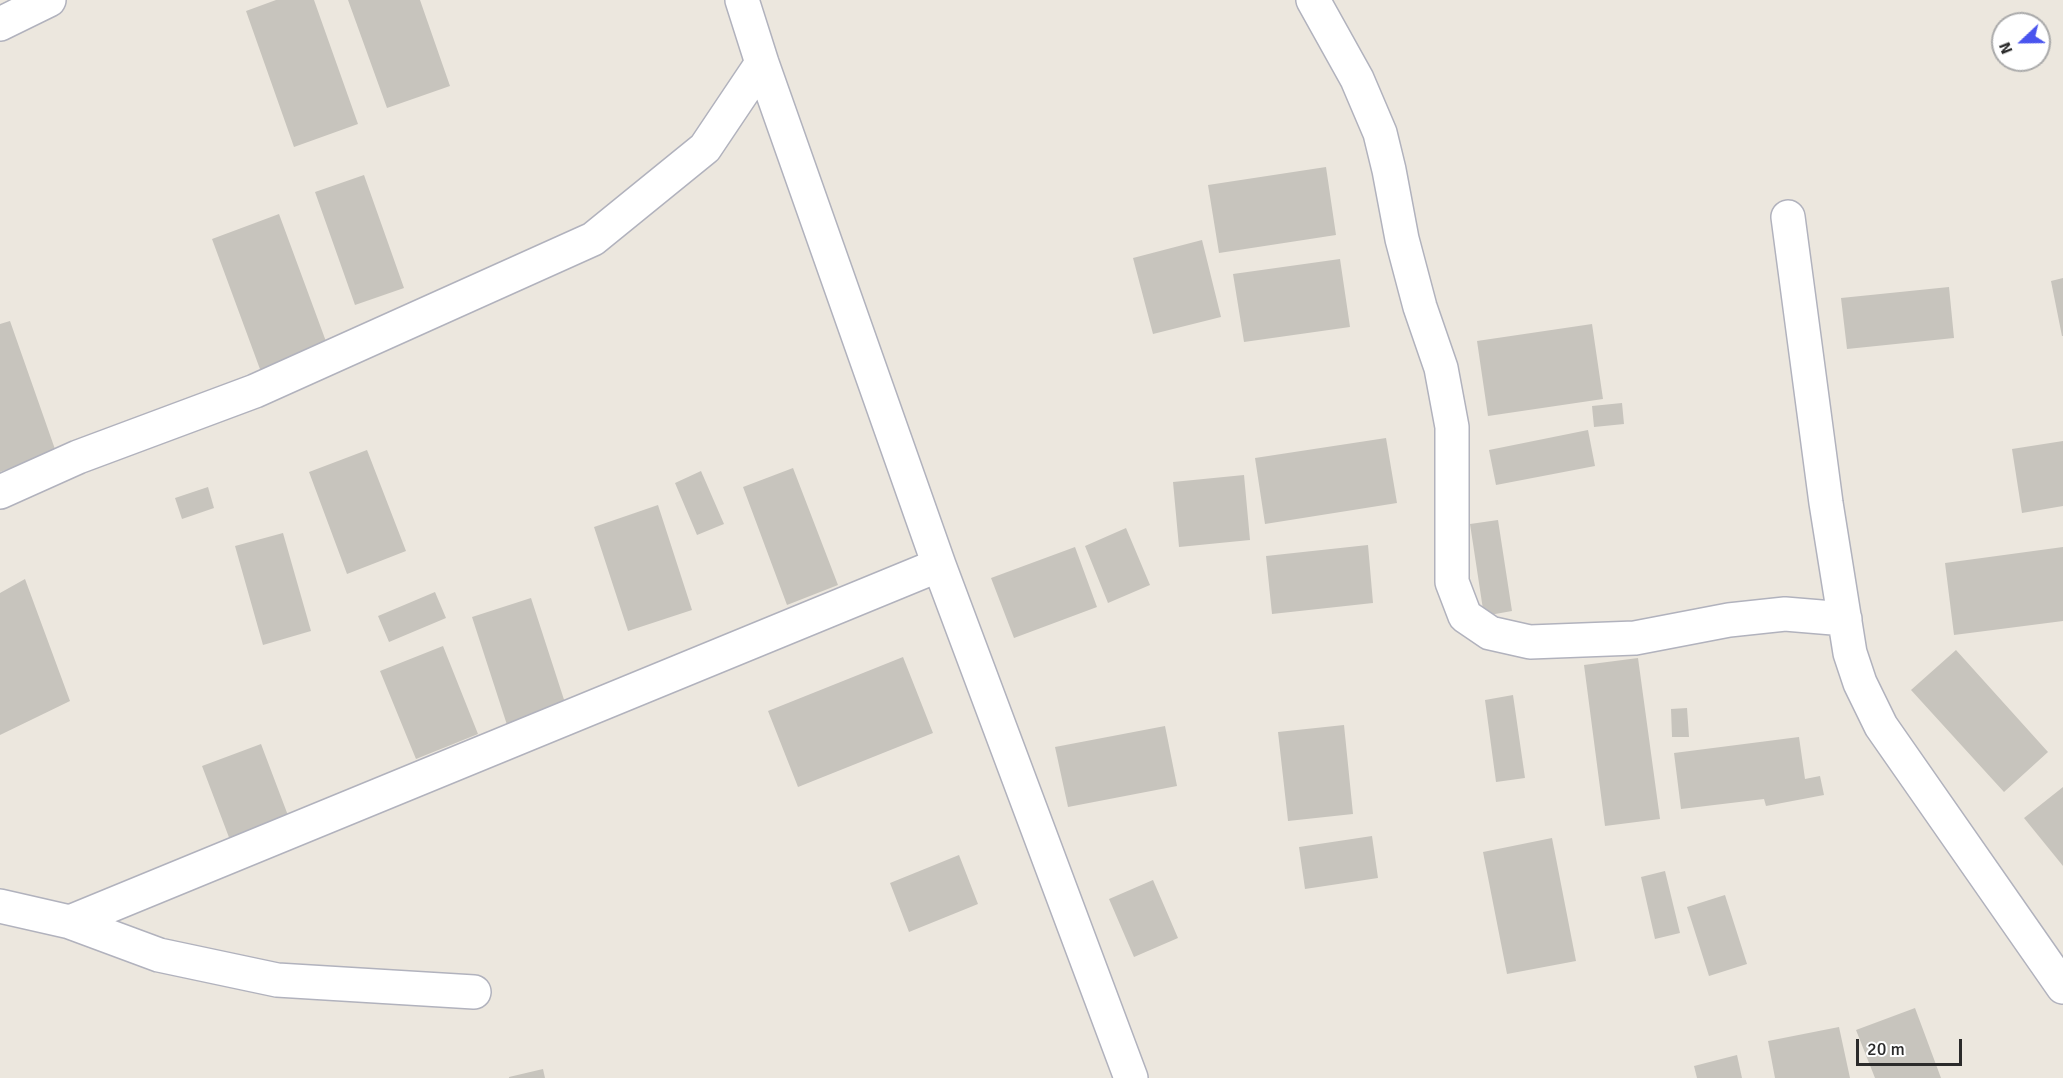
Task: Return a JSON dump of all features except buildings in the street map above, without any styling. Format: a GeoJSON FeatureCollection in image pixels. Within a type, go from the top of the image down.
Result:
{"type":"FeatureCollection","features":[{"type":"Feature","properties":{"kind":"street"},"geometry":{"type":"LineString","coordinates":[[0,24],[49,0]]}},
{"type":"Feature","properties":{"kind":"street"},"geometry":{"type":"LineString","coordinates":[[742,0],[762,63],[939,565],[1131,1078]]}},
{"type":"Feature","properties":{"kind":"street"},"geometry":{"type":"LineString","coordinates":[[1313,0],[1357,79],[1380,133],[1408,262],[1420,307],[1442,368],[1452,427],[1452,582],[1466,616],[1490,633],[1530,642],[1635,638],[1729,620],[1785,614],[1845,619]]}},
{"type":"Feature","properties":{"kind":"street"},"geometry":{"type":"LineString","coordinates":[[0,492],[78,457],[255,391],[593,239],[705,148],[762,63]]}},
{"type":"Feature","properties":{"kind":"street"},"geometry":{"type":"LineString","coordinates":[[1788,217],[1826,503],[1850,653],[1860,683],[1881,726],[2063,987]]}},
{"type":"Feature","properties":{"kind":"street"},"geometry":{"type":"LineString","coordinates":[[70,922],[939,565]]}},
{"type":"Feature","properties":{"kind":"street"},"geometry":{"type":"LineString","coordinates":[[0,906],[70,922],[159,955],[278,980],[474,992]]}}]}
